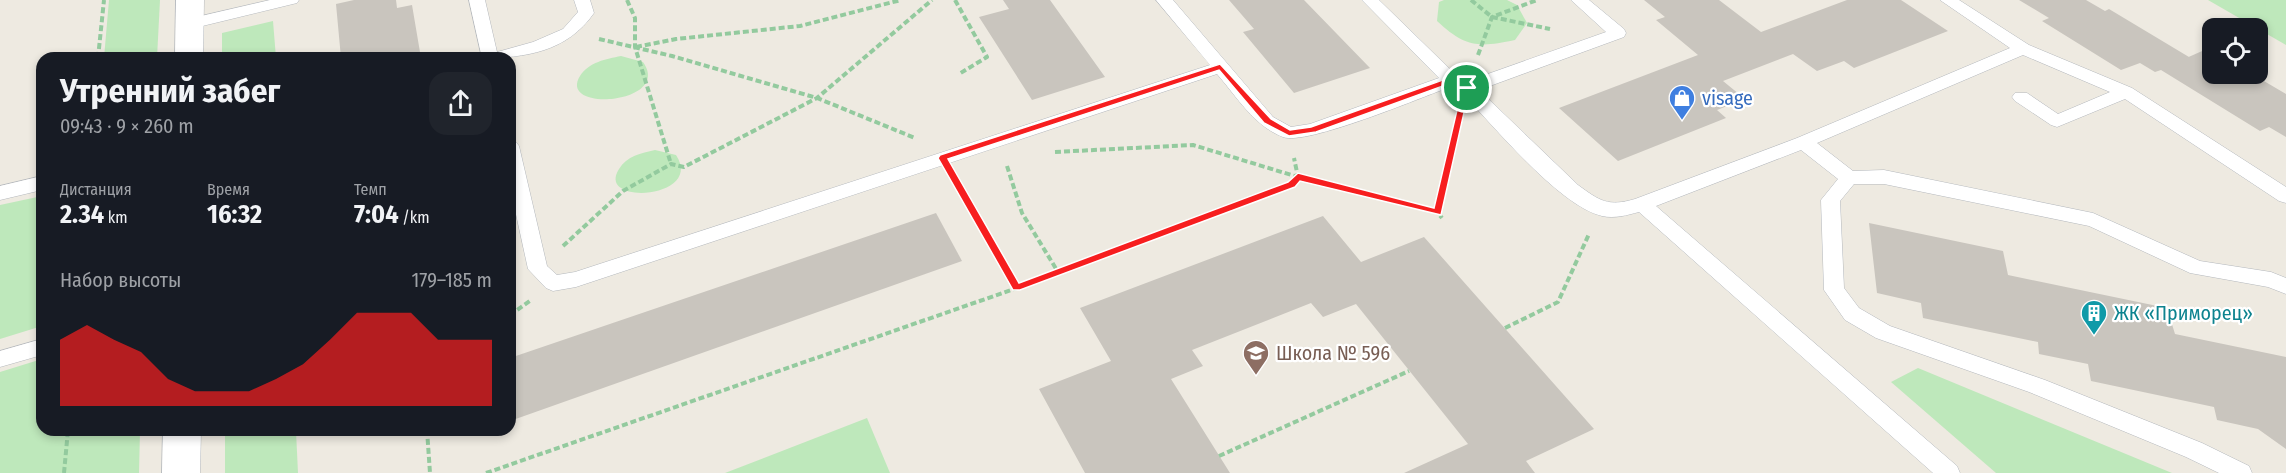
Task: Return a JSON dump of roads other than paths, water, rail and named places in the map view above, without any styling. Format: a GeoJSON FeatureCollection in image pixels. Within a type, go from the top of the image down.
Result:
{"type":"FeatureCollection","features":[{"type":"Feature","properties":{"kind":"street"},"geometry":{"type":"LineString","coordinates":[[189,52],[190,12]]}},
{"type":"Feature","properties":{"kind":"street"},"geometry":{"type":"LineString","coordinates":[[181,473],[182,436]]}},
{"type":"Feature","properties":{"kind":"lane"},"geometry":{"type":"LineString","coordinates":[[190,12],[291,0]]}},
{"type":"Feature","properties":{"kind":"lane"},"geometry":{"type":"LineString","coordinates":[[477,0],[490,52]]}},
{"type":"Feature","properties":{"kind":"lane"},"geometry":{"type":"LineString","coordinates":[[516,52],[539,46],[568,33],[586,13],[582,0]]}},
{"type":"Feature","properties":{"kind":"lane"},"geometry":{"type":"LineString","coordinates":[[1164,0],[1267,121],[1289,133],[1312,130],[1618,33],[1579,0]]}},
{"type":"Feature","properties":{"kind":"lane"},"geometry":{"type":"LineString","coordinates":[[1370,0],[1574,194],[1600,209],[1624,210],[1642,204],[1803,142],[2023,49]]}},
{"type":"Feature","properties":{"kind":"lane"},"geometry":{"type":"LineString","coordinates":[[1948,0],[2023,49],[2126,92],[2286,196]]}},
{"type":"Feature","properties":{"kind":"lane"},"geometry":{"type":"LineString","coordinates":[[516,172],[538,269],[553,283],[576,279],[1220,67]]}},
{"type":"Feature","properties":{"kind":"lane"},"geometry":{"type":"LineString","coordinates":[[2020,97],[2057,121],[2126,92]]}},
{"type":"Feature","properties":{"kind":"lane"},"geometry":{"type":"LineString","coordinates":[[1803,142],[1849,178],[1884,177],[2092,220],[2197,268],[2271,280],[2286,286]]}},
{"type":"Feature","properties":{"kind":"lane"},"geometry":{"type":"LineString","coordinates":[[1849,178],[1830,200],[1834,290],[1852,314],[1884,332],[2037,386],[2194,450],[2241,473]]}},
{"type":"Feature","properties":{"kind":"lane"},"geometry":{"type":"LineString","coordinates":[[0,193],[36,184]]}},
{"type":"Feature","properties":{"kind":"lane"},"geometry":{"type":"LineString","coordinates":[[1642,204],[1949,473]]}},
{"type":"Feature","properties":{"kind":"lane"},"geometry":{"type":"LineString","coordinates":[[0,359],[36,349]]}},
{"type":"Feature","properties":{"kind":"place","name":"visage"},"geometry":{"type":"Point","coordinates":[1682,121]}},
{"type":"Feature","properties":{"kind":"place","name":"ЖК «Приморец»"},"geometry":{"type":"Point","coordinates":[2094,336]}},
{"type":"Feature","properties":{"kind":"place","name":"Школа № 596"},"geometry":{"type":"Point","coordinates":[1256,376]}}]}
